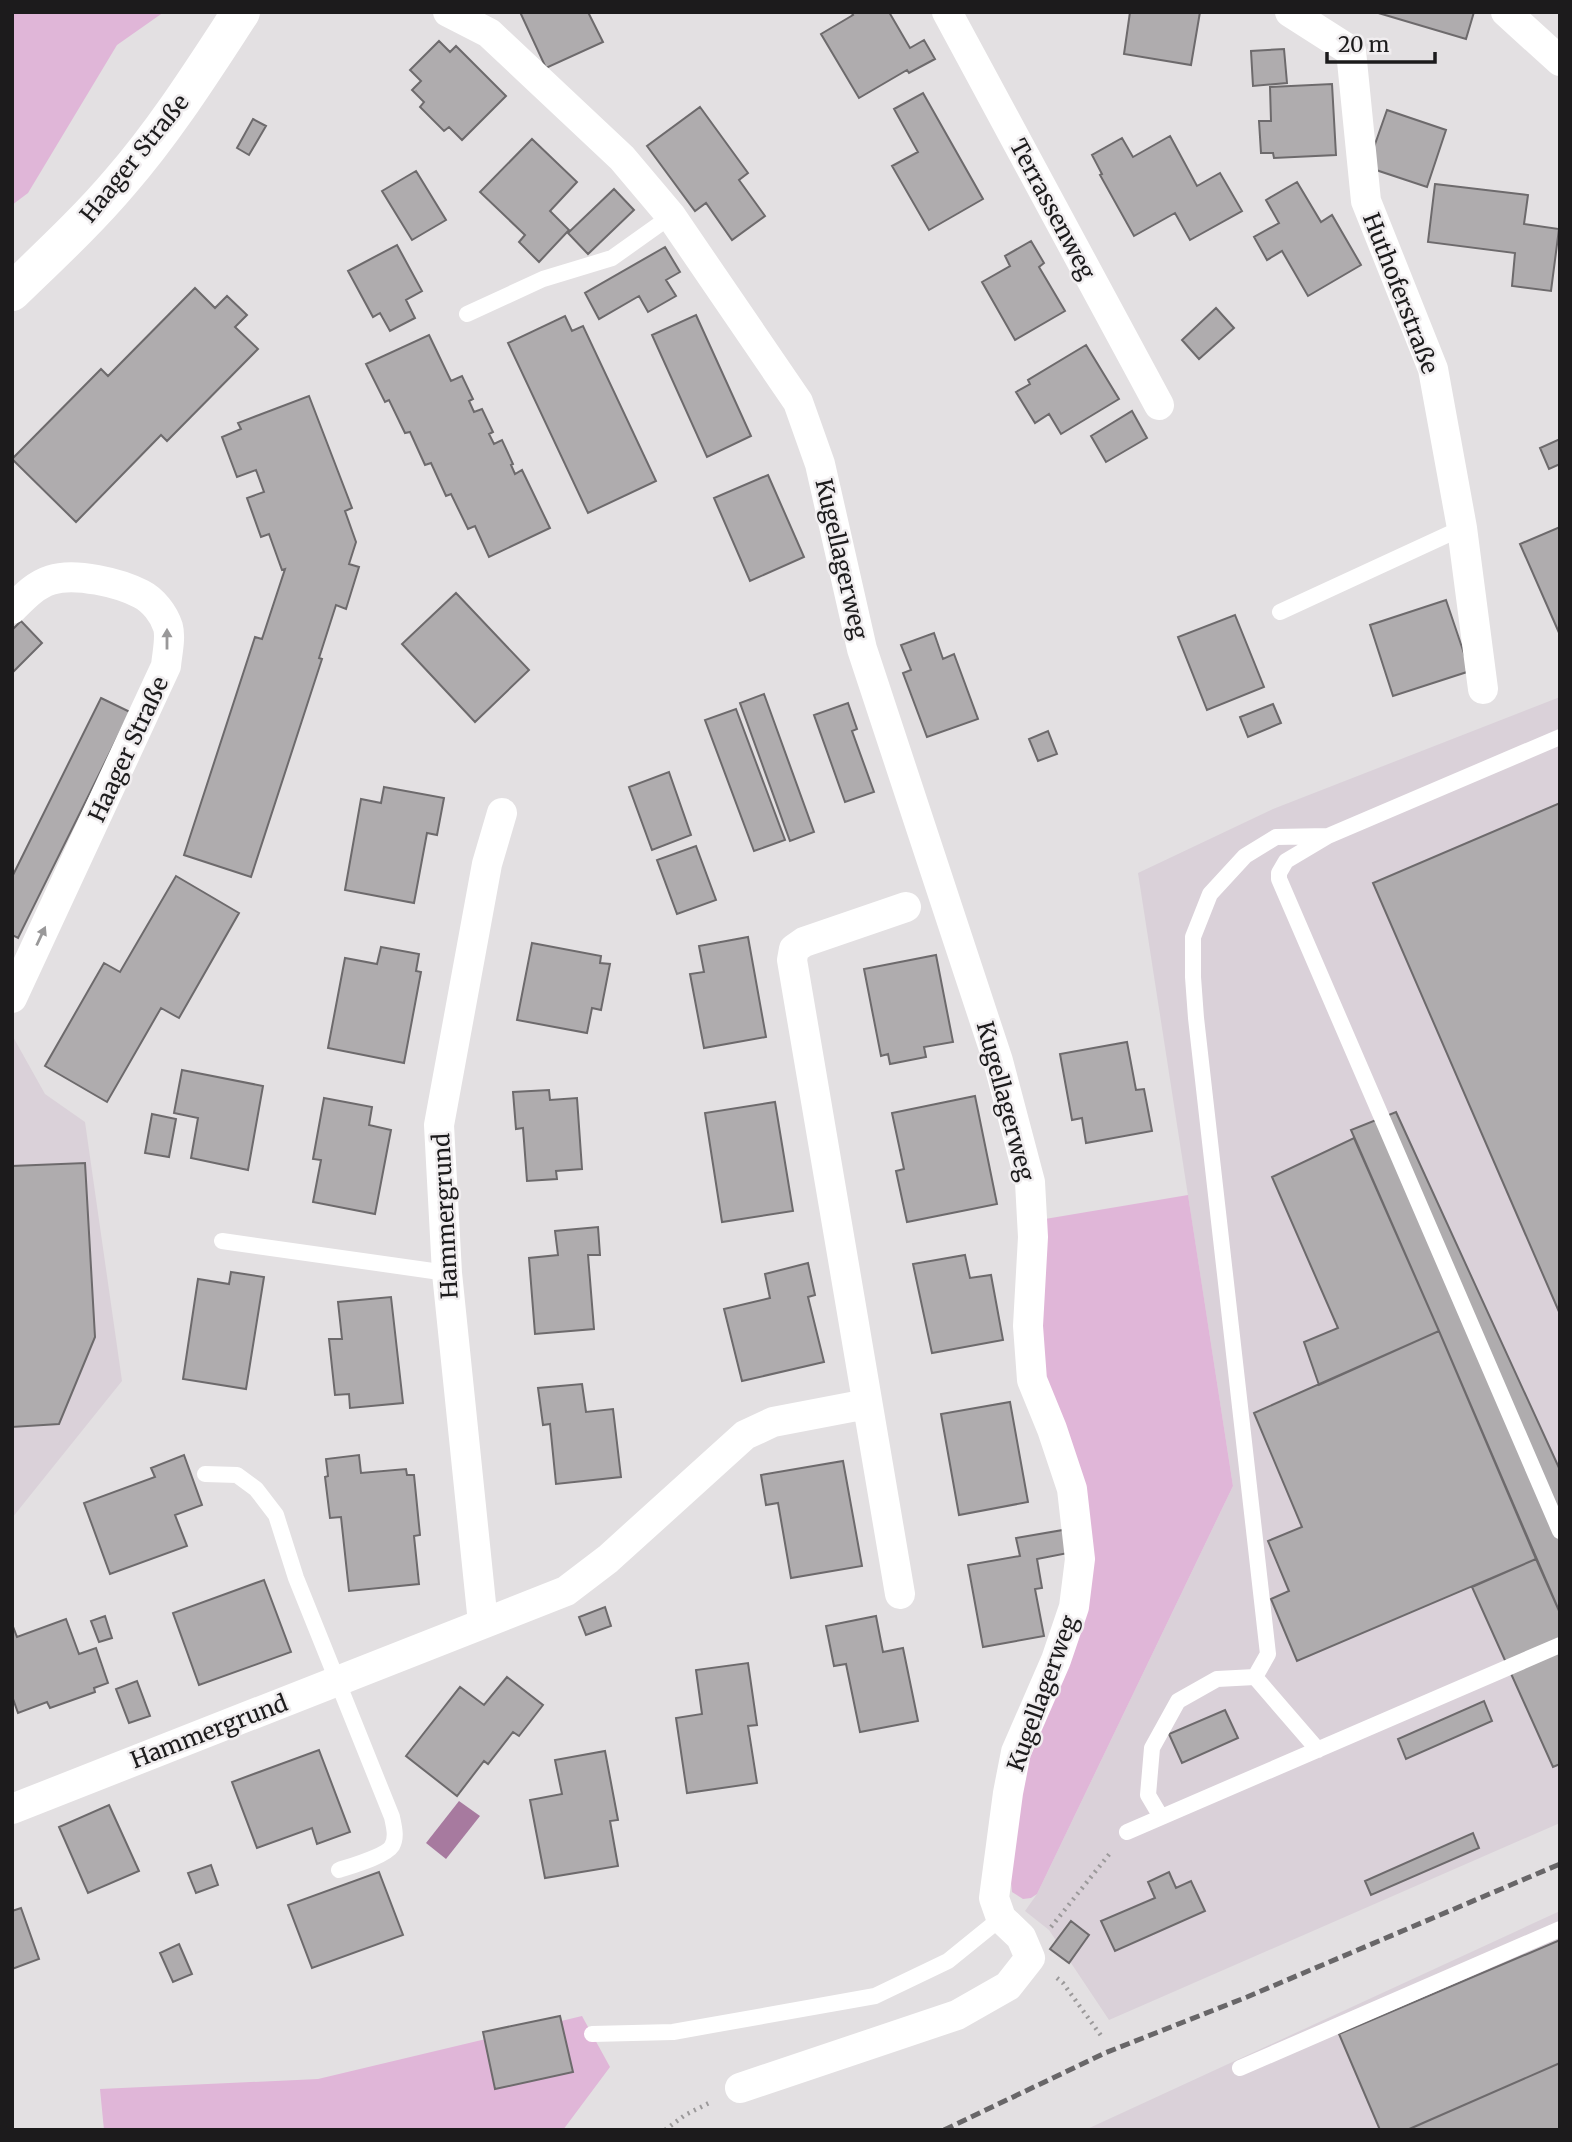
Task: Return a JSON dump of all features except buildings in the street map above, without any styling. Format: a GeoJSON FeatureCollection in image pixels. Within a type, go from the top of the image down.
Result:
{"type":"FeatureCollection","features":[{"type":"Feature","properties":{"kind":"main road","name":"Haager Straße"},"geometry":{"type":"LineString","coordinates":[[12,292],[68,239],[121,181],[174,113],[240,12]]}},
{"type":"Feature","properties":{"kind":"street","name":"Kugellagerweg"},"geometry":{"type":"LineString","coordinates":[[448,12],[489,33],[622,158],[671,216],[798,402],[820,464],[862,649],[998,1061],[1030,1182],[1033,1237],[1028,1326],[1032,1380],[1072,1489],[1080,1559],[1074,1607],[1056,1660],[1016,1752],[993,1898],[1001,1918]]}},
{"type":"Feature","properties":{"kind":"street","name":"Terrassenweg"},"geometry":{"type":"LineString","coordinates":[[947,12],[1159,405]]}},
{"type":"Feature","properties":{"kind":"street","name":"Huthoferstraße"},"geometry":{"type":"LineString","coordinates":[[1290,12],[1351,51],[1366,201],[1433,369],[1462,528],[1483,689]]}},
{"type":"Feature","properties":{"kind":"street"},"geometry":{"type":"LineString","coordinates":[[1506,12],[1560,61]]}},
{"type":"Feature","properties":{"kind":"street","name":"Haager Straße"},"geometry":{"type":"LineString","coordinates":[[12,609],[32,590],[48,581],[63,577],[107,582],[142,594],[162,614],[168,629],[166,666],[12,998]]}},
{"type":"Feature","properties":{"kind":"street","name":"Hammergrund"},"geometry":{"type":"LineString","coordinates":[[483,1623],[447,1273],[439,1125],[487,864],[502,813]]}},
{"type":"Feature","properties":{"kind":"street"},"geometry":{"type":"LineString","coordinates":[[900,1594],[792,960],[794,949],[804,942],[906,907]]}},
{"type":"Feature","properties":{"kind":"street","name":"Hammergrund"},"geometry":{"type":"LineString","coordinates":[[12,1809],[566,1591],[608,1559],[745,1435],[773,1422],[867,1404]]}},
{"type":"Feature","properties":{"kind":"street"},"geometry":{"type":"LineString","coordinates":[[740,2088],[957,2015],[1008,1986],[1030,1958],[1021,1937],[1001,1918]]}},
{"type":"Feature","properties":{"kind":"lane"},"geometry":{"type":"LineString","coordinates":[[467,314],[543,279],[612,258],[671,216]]}},
{"type":"Feature","properties":{"kind":"lane"},"geometry":{"type":"LineString","coordinates":[[1280,612],[1462,528]]}},
{"type":"Feature","properties":{"kind":"lane"},"geometry":{"type":"LineString","coordinates":[[1560,737],[1328,836],[1286,861],[1279,873],[1279,880],[1560,1531]]}},
{"type":"Feature","properties":{"kind":"lane"},"geometry":{"type":"LineString","coordinates":[[1255,1677],[1268,1654],[1196,1018],[1193,937],[1210,894],[1245,856],[1276,837],[1328,836]]}},
{"type":"Feature","properties":{"kind":"lane"},"geometry":{"type":"LineString","coordinates":[[222,1241],[447,1273]]}},
{"type":"Feature","properties":{"kind":"lane"},"geometry":{"type":"LineString","coordinates":[[205,1474],[237,1475],[256,1489],[276,1515],[296,1578],[392,1817],[395,1834],[393,1845],[387,1852],[339,1870]]}},
{"type":"Feature","properties":{"kind":"lane"},"geometry":{"type":"LineString","coordinates":[[1127,1832],[1560,1645]]}},
{"type":"Feature","properties":{"kind":"lane"},"geometry":{"type":"LineString","coordinates":[[1255,1677],[1318,1749]]}},
{"type":"Feature","properties":{"kind":"lane"},"geometry":{"type":"LineString","coordinates":[[1161,1817],[1148,1795],[1152,1748],[1178,1701],[1217,1679],[1255,1677]]}},
{"type":"Feature","properties":{"kind":"lane"},"geometry":{"type":"LineString","coordinates":[[592,2034],[673,2032],[875,1996],[948,1961],[1001,1918]]}},
{"type":"Feature","properties":{"kind":"lane"},"geometry":{"type":"LineString","coordinates":[[1240,2068],[1560,1929]]}},
{"type":"Feature","properties":{"kind":"path"},"geometry":{"type":"LineString","coordinates":[[1049,1930],[1127,1832]]}},
{"type":"Feature","properties":{"kind":"path"},"geometry":{"type":"LineString","coordinates":[[1030,1958],[1063,1983],[1102,2037]]}},
{"type":"Feature","properties":{"kind":"path"},"geometry":{"type":"LineString","coordinates":[[665,2130],[685,2115],[740,2088]]}},
{"type":"Feature","properties":{"kind":"shaded area"},"geometry":{"type":"Polygon","coordinates":[[[12,12],[164,12],[117,45],[28,193],[12,205],[12,12]]]}},
{"type":"Feature","properties":{"kind":"shaded area"},"geometry":{"type":"Polygon","coordinates":[[[1560,697],[1560,1823],[1109,2020],[1049,1930],[1025,1911],[1037,1894],[1233,1486],[1138,873],[1273,809],[1560,697]]]}},
{"type":"Feature","properties":{"kind":"shaded area"},"geometry":{"type":"Polygon","coordinates":[[[12,1035],[45,1094],[85,1122],[122,1381],[12,1518],[12,1035]]]}},
{"type":"Feature","properties":{"kind":"shaded area"},"geometry":{"type":"Polygon","coordinates":[[[1188,1195],[1233,1486],[1037,1894],[1023,1899],[1012,1892],[1010,1872],[1023,1770],[1083,1618],[1044,1371],[1041,1283],[1045,1219],[1188,1195]]]}},
{"type":"Feature","properties":{"kind":"shaded area"},"geometry":{"type":"Polygon","coordinates":[[[459,1801],[480,1816],[446,1859],[426,1843],[459,1801]]]}},
{"type":"Feature","properties":{"kind":"shaded area"},"geometry":{"type":"Polygon","coordinates":[[[1560,1911],[1560,2130],[1085,2130],[1560,1911]]]}},
{"type":"Feature","properties":{"kind":"shaded area"},"geometry":{"type":"Polygon","coordinates":[[[582,2016],[610,2067],[563,2130],[104,2130],[100,2089],[318,2079],[582,2016]]]}},
{"type":"Feature","properties":{"kind":"railway"},"geometry":{"type":"LineString","coordinates":[[944,2130],[1105,2053],[1247,1997],[1560,1864]]}}]}
